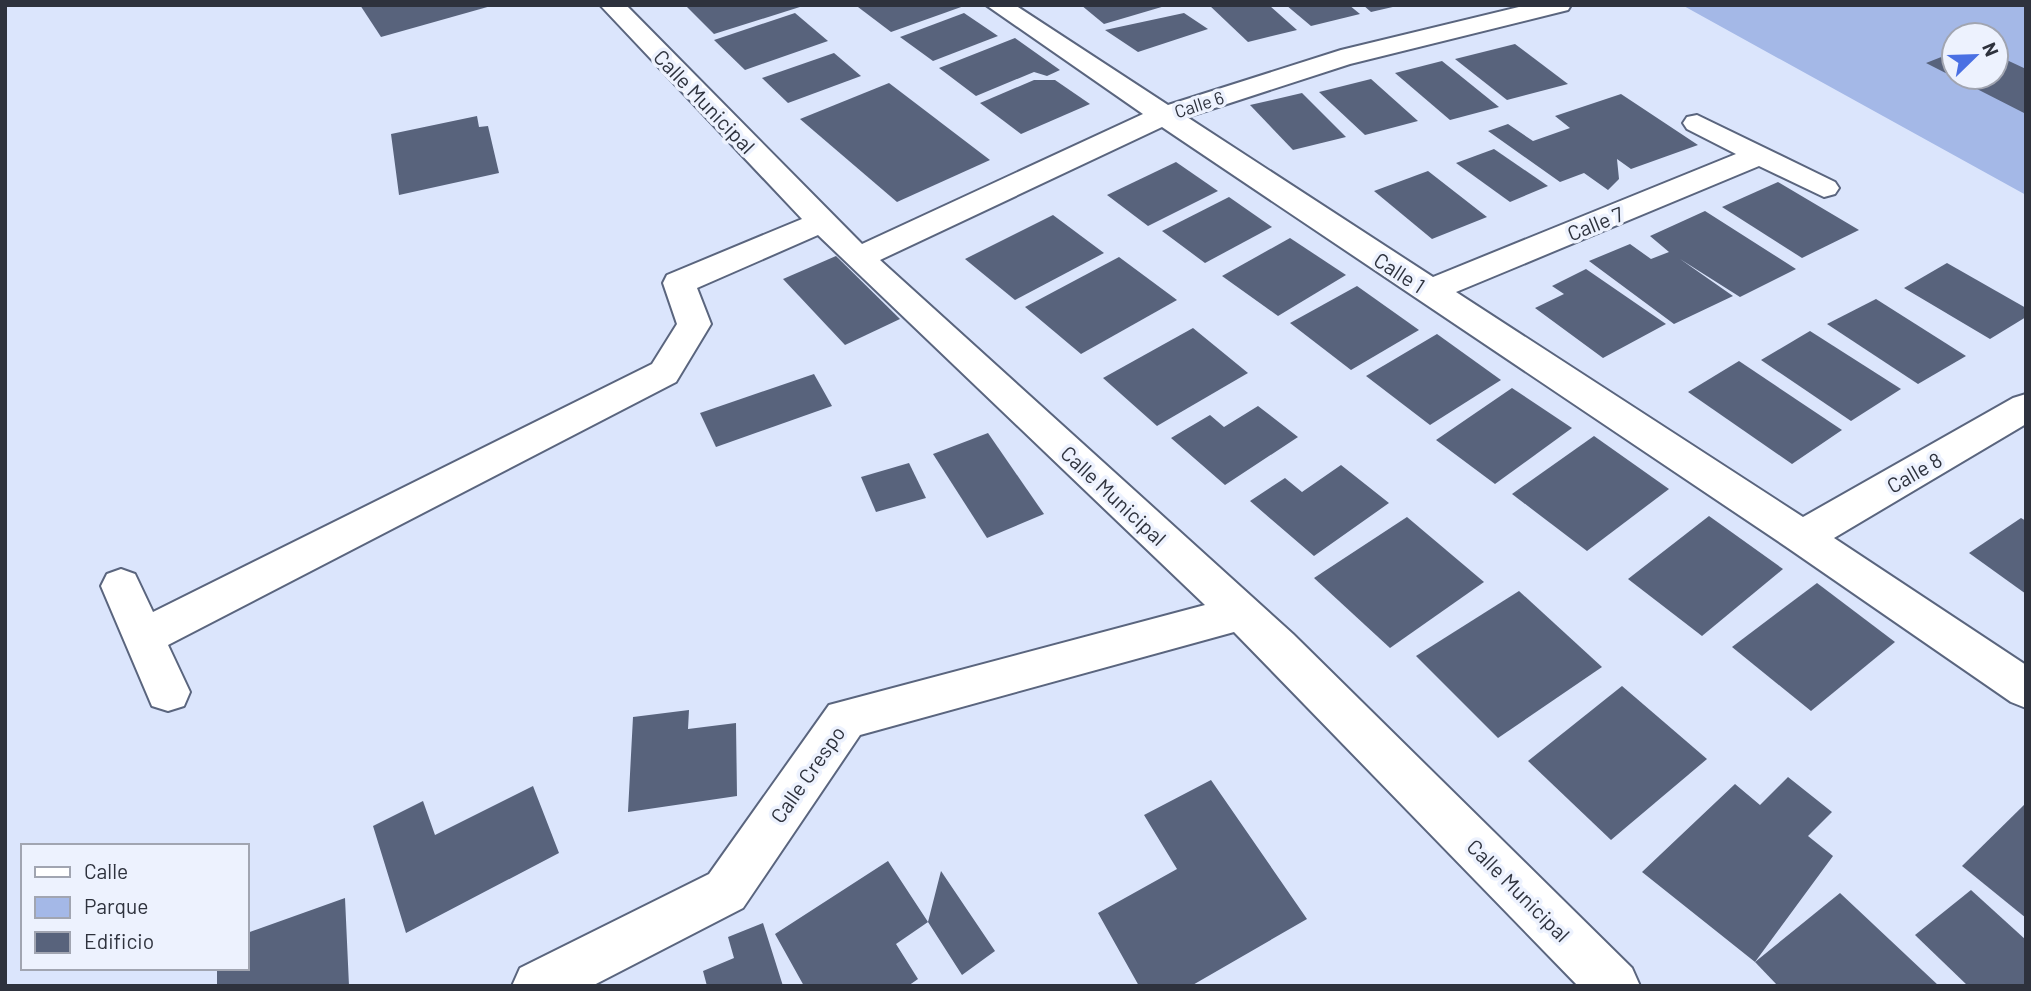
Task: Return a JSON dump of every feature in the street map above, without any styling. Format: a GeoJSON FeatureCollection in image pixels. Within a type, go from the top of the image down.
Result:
{"type":"FeatureCollection","features":[{"type":"Feature","properties":{"kind":"street","name":"Calle Municipal"},"geometry":{"type":"LineString","coordinates":[[612,5],[858,258],[1242,613],[1614,986]]}},
{"type":"Feature","properties":{"kind":"street","name":"Calle 1"},"geometry":{"type":"LineString","coordinates":[[998,5],[1802,537],[2026,689]]}},
{"type":"Feature","properties":{"kind":"street","name":"Calle 6"},"geometry":{"type":"LineString","coordinates":[[858,258],[1162,116],[1341,58],[1559,5]]}},
{"type":"Feature","properties":{"kind":"street"},"geometry":{"type":"LineString","coordinates":[[1697,123],[1824,188]]}},
{"type":"Feature","properties":{"kind":"street","name":"Calle 7"},"geometry":{"type":"LineString","coordinates":[[1429,291],[1760,155]]}},
{"type":"Feature","properties":{"kind":"street"},"geometry":{"type":"LineString","coordinates":[[144,637],[664,373],[694,324],[678,283],[822,222]]}},
{"type":"Feature","properties":{"kind":"street","name":"Calle 8"},"geometry":{"type":"LineString","coordinates":[[1802,537],[2026,407]]}},
{"type":"Feature","properties":{"kind":"street"},"geometry":{"type":"LineString","coordinates":[[121,586],[168,692]]}},
{"type":"Feature","properties":{"kind":"street","name":"Calle Crespo"},"geometry":{"type":"LineString","coordinates":[[538,986],[726,891],[845,719],[1242,613]]}},
{"type":"Feature","properties":{"kind":"green space"},"geometry":{"type":"Polygon","coordinates":[[[1682,5],[2026,5],[2026,195],[1682,5]]]}},
{"type":"Feature","properties":{"kind":"building"},"geometry":{"type":"Polygon","coordinates":[[[360,5],[491,5],[491,6],[381,37],[360,5]]]}},
{"type":"Feature","properties":{"kind":"building"},"geometry":{"type":"Polygon","coordinates":[[[1081,5],[1165,5],[1165,6],[1104,24],[1081,5]]]}},
{"type":"Feature","properties":{"kind":"building"},"geometry":{"type":"Polygon","coordinates":[[[1209,5],[1269,5],[1297,30],[1248,42],[1209,5]]]}},
{"type":"Feature","properties":{"kind":"building"},"geometry":{"type":"Polygon","coordinates":[[[1286,5],[1349,5],[1360,14],[1311,26],[1286,5]]]}},
{"type":"Feature","properties":{"kind":"building"},"geometry":{"type":"Polygon","coordinates":[[[1363,5],[1397,5],[1397,6],[1371,12],[1363,5]]]}},
{"type":"Feature","properties":{"kind":"building"},"geometry":{"type":"Polygon","coordinates":[[[803,6],[714,34],[687,7],[803,6]]]}},
{"type":"Feature","properties":{"kind":"building"},"geometry":{"type":"Polygon","coordinates":[[[964,6],[891,32],[858,7],[964,6]]]}},
{"type":"Feature","properties":{"kind":"building"},"geometry":{"type":"Polygon","coordinates":[[[795,13],[828,41],[745,70],[714,40],[795,13]]]}},
{"type":"Feature","properties":{"kind":"building"},"geometry":{"type":"Polygon","coordinates":[[[964,13],[998,36],[933,61],[900,37],[964,13]]]}},
{"type":"Feature","properties":{"kind":"building"},"geometry":{"type":"Polygon","coordinates":[[[1184,13],[1208,29],[1138,52],[1105,30],[1184,13]]]}},
{"type":"Feature","properties":{"kind":"building"},"geometry":{"type":"Polygon","coordinates":[[[1015,38],[1060,70],[1047,76],[1034,72],[976,96],[939,68],[1015,38]]]}},
{"type":"Feature","properties":{"kind":"building"},"geometry":{"type":"Polygon","coordinates":[[[1515,44],[1568,84],[1507,100],[1455,59],[1515,44]]]}},
{"type":"Feature","properties":{"kind":"building"},"geometry":{"type":"Polygon","coordinates":[[[834,53],[861,76],[788,103],[762,78],[834,53]]]}},
{"type":"Feature","properties":{"kind":"building"},"geometry":{"type":"Polygon","coordinates":[[[1940,58],[1940,70],[1926,63],[1940,58]]]}},
{"type":"Feature","properties":{"kind":"building"},"geometry":{"type":"Polygon","coordinates":[[[1442,61],[1499,107],[1450,120],[1395,73],[1442,61]]]}},
{"type":"Feature","properties":{"kind":"building"},"geometry":{"type":"Polygon","coordinates":[[[2010,62],[2026,69],[2026,114],[1981,91],[2010,91],[2010,62]]]}},
{"type":"Feature","properties":{"kind":"building"},"geometry":{"type":"Polygon","coordinates":[[[1371,79],[1418,121],[1365,135],[1319,92],[1371,79]]]}},
{"type":"Feature","properties":{"kind":"building"},"geometry":{"type":"Polygon","coordinates":[[[1034,80],[1055,80],[1090,104],[1021,134],[980,103],[1034,80]]]}},
{"type":"Feature","properties":{"kind":"building"},"geometry":{"type":"Polygon","coordinates":[[[889,83],[990,160],[897,202],[800,119],[889,83]]]}},
{"type":"Feature","properties":{"kind":"building"},"geometry":{"type":"Polygon","coordinates":[[[1302,93],[1346,137],[1293,150],[1250,105],[1302,93]]]}},
{"type":"Feature","properties":{"kind":"building"},"geometry":{"type":"Polygon","coordinates":[[[1621,94],[1698,145],[1631,169],[1617,159],[1619,179],[1608,190],[1584,173],[1560,182],[1488,131],[1508,124],[1533,141],[1570,128],[1555,116],[1621,94]]]}},
{"type":"Feature","properties":{"kind":"building"},"geometry":{"type":"Polygon","coordinates":[[[477,116],[479,127],[488,126],[499,173],[399,195],[391,134],[477,116]]]}},
{"type":"Feature","properties":{"kind":"building"},"geometry":{"type":"Polygon","coordinates":[[[1494,149],[1548,186],[1510,202],[1456,163],[1494,149]]]}},
{"type":"Feature","properties":{"kind":"building"},"geometry":{"type":"Polygon","coordinates":[[[1176,162],[1218,191],[1148,226],[1107,195],[1176,162]]]}},
{"type":"Feature","properties":{"kind":"building"},"geometry":{"type":"Polygon","coordinates":[[[1428,171],[1487,217],[1432,239],[1374,191],[1428,171]]]}},
{"type":"Feature","properties":{"kind":"building"},"geometry":{"type":"Polygon","coordinates":[[[1778,182],[1859,230],[1802,258],[1722,207],[1778,182]]]}},
{"type":"Feature","properties":{"kind":"building"},"geometry":{"type":"Polygon","coordinates":[[[1229,197],[1272,227],[1205,263],[1162,231],[1229,197]]]}},
{"type":"Feature","properties":{"kind":"building"},"geometry":{"type":"Polygon","coordinates":[[[1705,211],[1796,269],[1740,297],[1680,259],[1733,296],[1674,324],[1589,261],[1630,244],[1651,259],[1669,252],[1650,236],[1705,211]]]}},
{"type":"Feature","properties":{"kind":"building"},"geometry":{"type":"Polygon","coordinates":[[[1053,215],[1104,253],[1015,300],[965,259],[1053,215]]]}},
{"type":"Feature","properties":{"kind":"building"},"geometry":{"type":"Polygon","coordinates":[[[1290,238],[1346,275],[1278,316],[1222,276],[1290,238]]]}},
{"type":"Feature","properties":{"kind":"building"},"geometry":{"type":"Polygon","coordinates":[[[836,256],[900,319],[845,345],[783,279],[836,256]]]}},
{"type":"Feature","properties":{"kind":"building"},"geometry":{"type":"Polygon","coordinates":[[[1119,257],[1177,300],[1081,354],[1025,307],[1119,257]]]}},
{"type":"Feature","properties":{"kind":"building"},"geometry":{"type":"Polygon","coordinates":[[[1947,263],[2026,308],[2026,317],[1990,339],[1904,288],[1947,263]]]}},
{"type":"Feature","properties":{"kind":"building"},"geometry":{"type":"Polygon","coordinates":[[[1586,269],[1666,324],[1603,358],[1535,308],[1564,294],[1552,286],[1586,269]]]}},
{"type":"Feature","properties":{"kind":"building"},"geometry":{"type":"Polygon","coordinates":[[[1357,286],[1419,330],[1351,370],[1290,323],[1357,286]]]}},
{"type":"Feature","properties":{"kind":"building"},"geometry":{"type":"Polygon","coordinates":[[[1876,299],[1966,356],[1918,384],[1827,324],[1876,299]]]}},
{"type":"Feature","properties":{"kind":"building"},"geometry":{"type":"Polygon","coordinates":[[[1193,328],[1248,373],[1157,426],[1103,378],[1193,328]]]}},
{"type":"Feature","properties":{"kind":"building"},"geometry":{"type":"Polygon","coordinates":[[[1810,331],[1901,389],[1851,421],[1761,360],[1810,331]]]}},
{"type":"Feature","properties":{"kind":"building"},"geometry":{"type":"Polygon","coordinates":[[[1437,334],[1501,380],[1430,425],[1366,376],[1437,334]]]}},
{"type":"Feature","properties":{"kind":"building"},"geometry":{"type":"Polygon","coordinates":[[[1739,361],[1842,430],[1792,464],[1688,392],[1739,361]]]}},
{"type":"Feature","properties":{"kind":"building"},"geometry":{"type":"Polygon","coordinates":[[[814,374],[832,406],[716,447],[700,413],[814,374]]]}},
{"type":"Feature","properties":{"kind":"building"},"geometry":{"type":"Polygon","coordinates":[[[1512,388],[1572,428],[1495,484],[1436,440],[1512,388]]]}},
{"type":"Feature","properties":{"kind":"building"},"geometry":{"type":"Polygon","coordinates":[[[1258,406],[1298,437],[1225,485],[1171,438],[1210,415],[1224,427],[1258,406]]]}},
{"type":"Feature","properties":{"kind":"building"},"geometry":{"type":"Polygon","coordinates":[[[988,433],[1044,514],[987,538],[933,454],[988,433]]]}},
{"type":"Feature","properties":{"kind":"building"},"geometry":{"type":"Polygon","coordinates":[[[1594,436],[1669,489],[1587,551],[1512,494],[1594,436]]]}},
{"type":"Feature","properties":{"kind":"building"},"geometry":{"type":"Polygon","coordinates":[[[909,463],[926,498],[876,512],[861,477],[909,463]]]}},
{"type":"Feature","properties":{"kind":"building"},"geometry":{"type":"Polygon","coordinates":[[[1341,465],[1389,503],[1314,556],[1250,501],[1285,478],[1302,492],[1341,465]]]}},
{"type":"Feature","properties":{"kind":"building"},"geometry":{"type":"Polygon","coordinates":[[[1709,516],[1783,569],[1702,636],[1628,579],[1709,516]]]}},
{"type":"Feature","properties":{"kind":"building"},"geometry":{"type":"Polygon","coordinates":[[[1407,517],[1484,582],[1390,648],[1314,578],[1407,517]]]}},
{"type":"Feature","properties":{"kind":"building"},"geometry":{"type":"Polygon","coordinates":[[[2021,518],[2026,521],[2026,594],[1969,553],[2021,518]]]}},
{"type":"Feature","properties":{"kind":"building"},"geometry":{"type":"Polygon","coordinates":[[[1817,583],[1895,642],[1811,711],[1732,647],[1817,583]]]}},
{"type":"Feature","properties":{"kind":"building"},"geometry":{"type":"Polygon","coordinates":[[[1519,591],[1602,667],[1498,738],[1416,656],[1519,591]]]}},
{"type":"Feature","properties":{"kind":"building"},"geometry":{"type":"Polygon","coordinates":[[[1622,686],[1707,759],[1611,840],[1528,761],[1622,686]]]}},
{"type":"Feature","properties":{"kind":"building"},"geometry":{"type":"Polygon","coordinates":[[[689,710],[688,729],[736,723],[737,796],[628,812],[633,717],[689,710]]]}},
{"type":"Feature","properties":{"kind":"building"},"geometry":{"type":"Polygon","coordinates":[[[1788,777],[1832,812],[1808,836],[1833,856],[1755,962],[1642,872],[1735,784],[1760,805],[1788,777]]]}},
{"type":"Feature","properties":{"kind":"building"},"geometry":{"type":"Polygon","coordinates":[[[1211,780],[1307,919],[1191,986],[1139,986],[1098,913],[1177,869],[1144,815],[1211,780]]]}},
{"type":"Feature","properties":{"kind":"building"},"geometry":{"type":"Polygon","coordinates":[[[533,786],[559,853],[406,933],[373,826],[423,801],[435,835],[533,786]]]}},
{"type":"Feature","properties":{"kind":"building"},"geometry":{"type":"Polygon","coordinates":[[[2026,803],[2026,918],[1962,866],[2026,803]]]}},
{"type":"Feature","properties":{"kind":"building"},"geometry":{"type":"Polygon","coordinates":[[[888,861],[928,922],[896,944],[918,979],[908,986],[804,986],[775,934],[888,861]]]}},
{"type":"Feature","properties":{"kind":"building"},"geometry":{"type":"Polygon","coordinates":[[[941,871],[995,951],[962,975],[928,922],[941,871]]]}},
{"type":"Feature","properties":{"kind":"building"},"geometry":{"type":"Polygon","coordinates":[[[1971,890],[2026,940],[2026,986],[1968,986],[1915,935],[1971,890]]]}},
{"type":"Feature","properties":{"kind":"building"},"geometry":{"type":"Polygon","coordinates":[[[1840,893],[1939,986],[1778,986],[1755,962],[1840,893]]]}},
{"type":"Feature","properties":{"kind":"building"},"geometry":{"type":"Polygon","coordinates":[[[345,898],[349,986],[217,986],[217,970],[248,970],[248,933],[345,898]]]}},
{"type":"Feature","properties":{"kind":"building"},"geometry":{"type":"Polygon","coordinates":[[[763,923],[783,986],[707,986],[703,971],[734,958],[728,937],[763,923]]]}}]}
